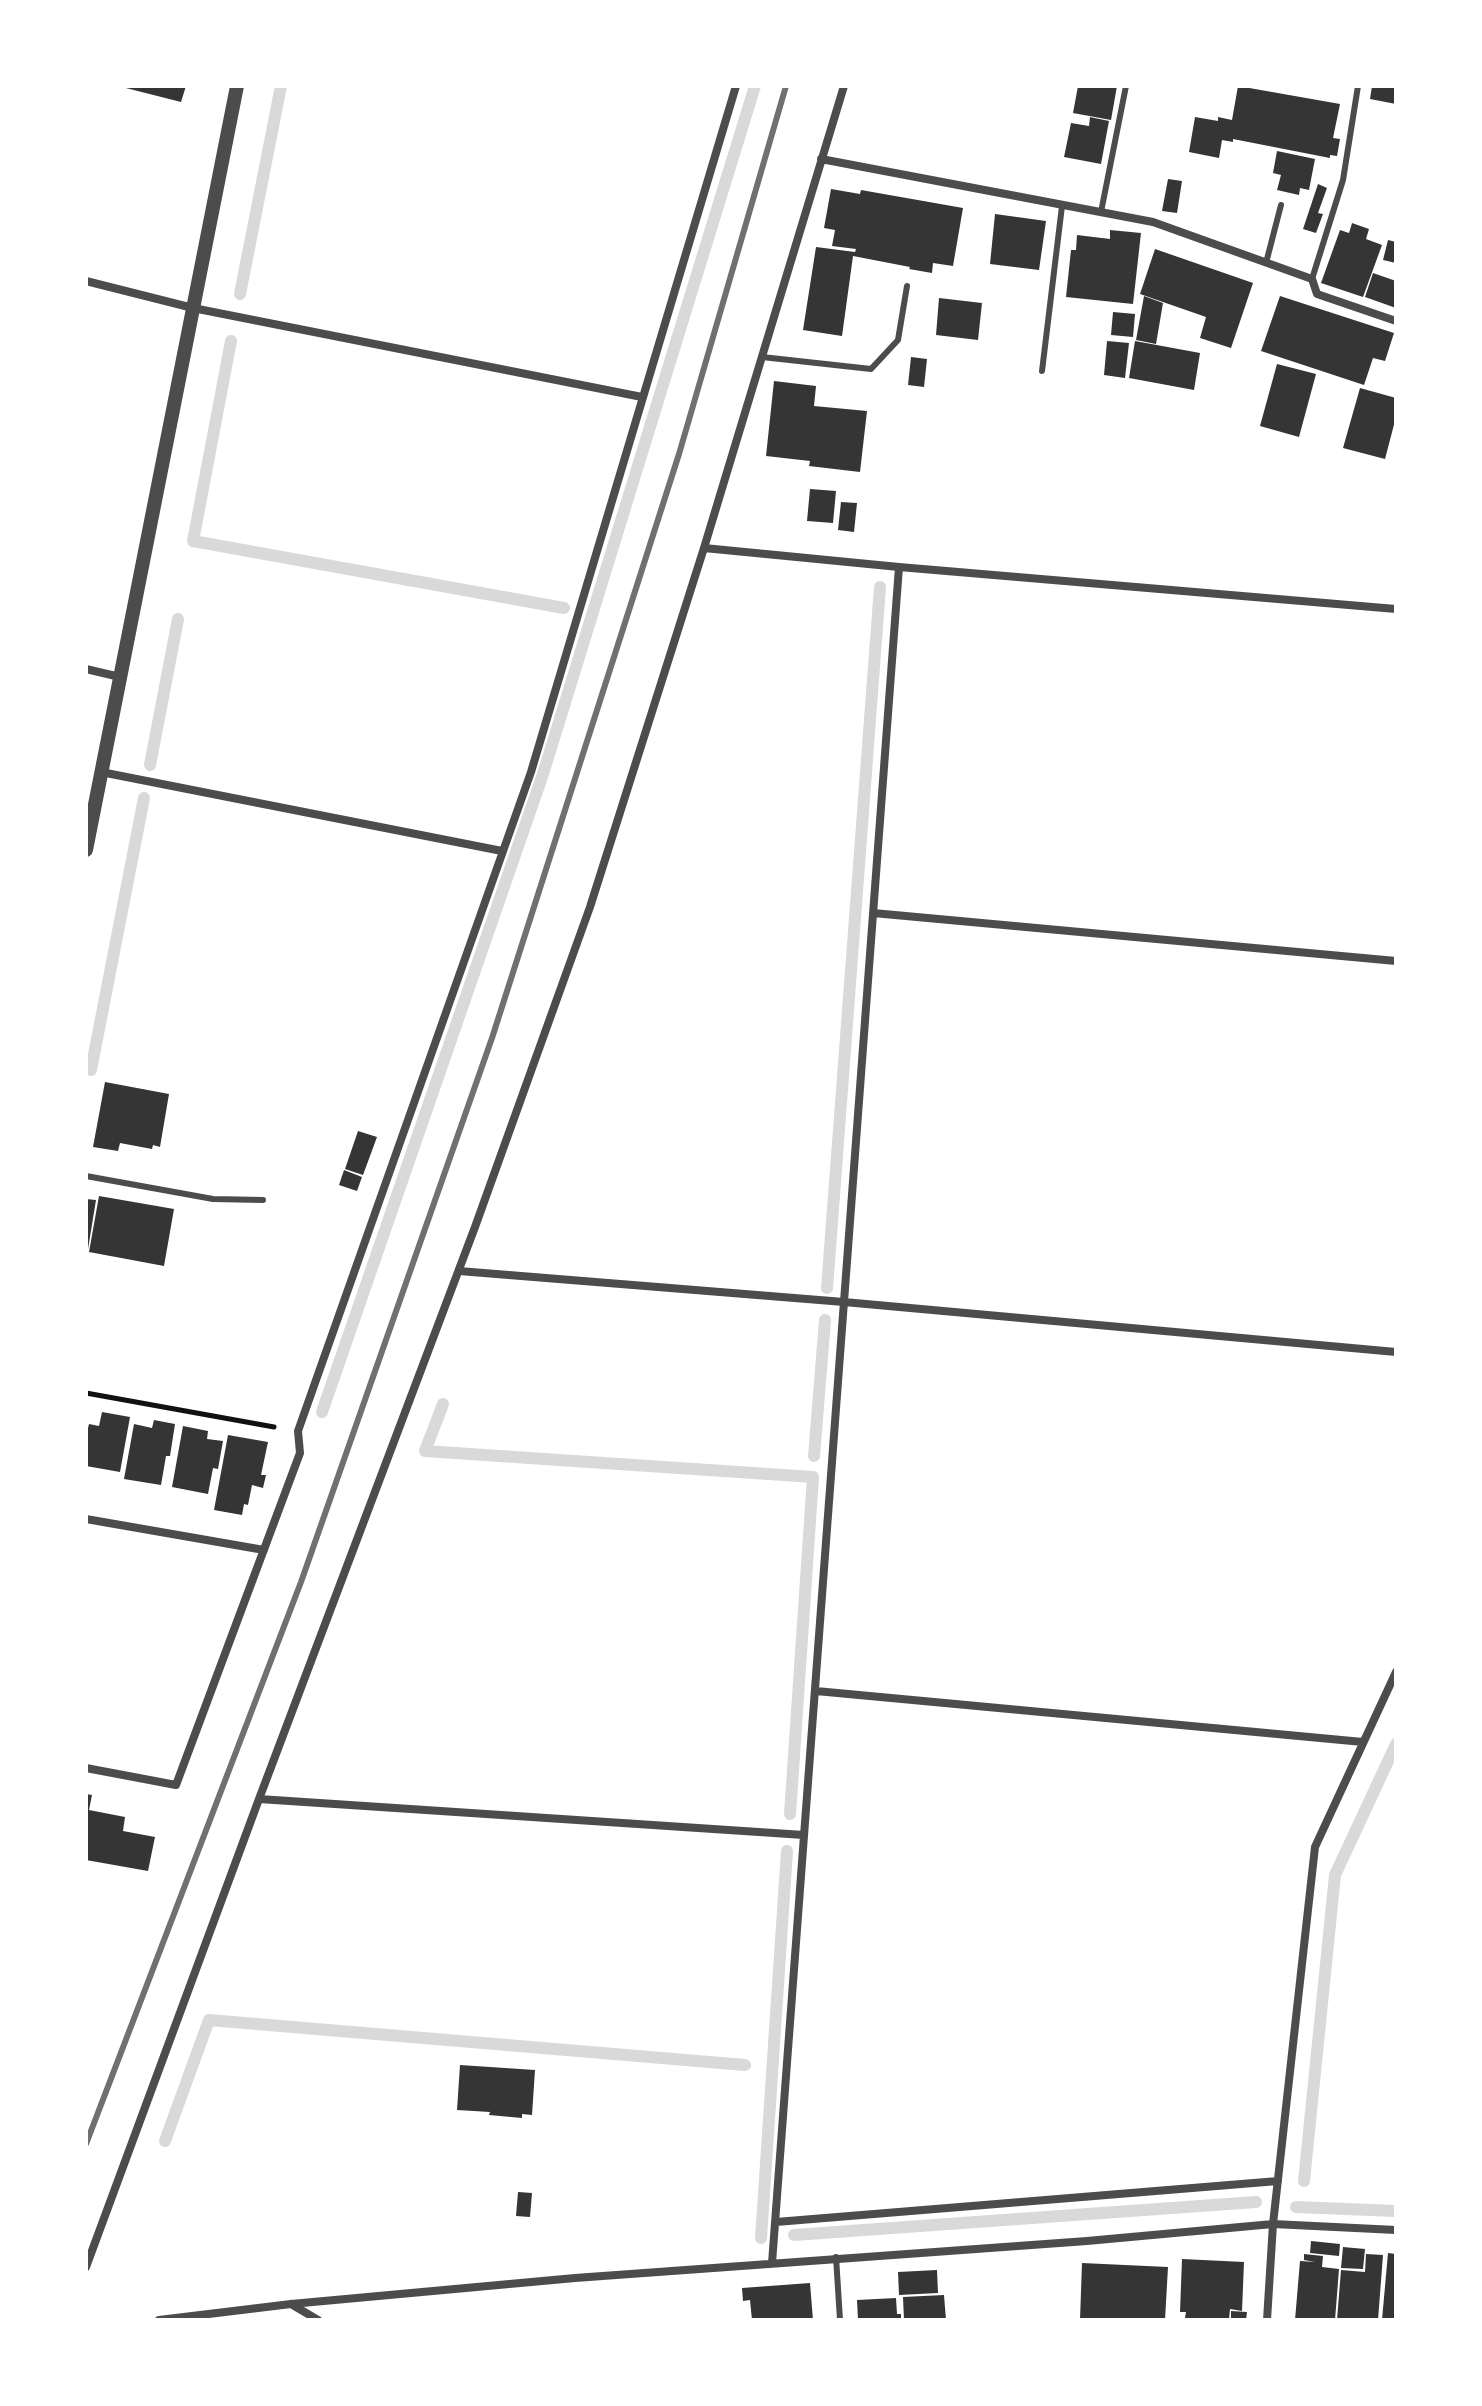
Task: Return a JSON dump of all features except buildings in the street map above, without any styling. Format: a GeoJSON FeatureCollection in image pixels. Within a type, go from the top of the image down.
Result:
{"type":"FeatureCollection","features":[{"type":"Feature","properties":{"kind":"street"},"geometry":{"type":"LineString","coordinates":[[86,850],[237,86]]}},
{"type":"Feature","properties":{"kind":"street"},"geometry":{"type":"LineString","coordinates":[[86,1768],[176,1785],[300,1453],[298,1431],[531,772],[736,86]]}},
{"type":"Feature","properties":{"kind":"street"},"geometry":{"type":"LineString","coordinates":[[86,2267],[459,1271],[590,907],[704,548],[844,86]]}},
{"type":"Feature","properties":{"kind":"street"},"geometry":{"type":"LineString","coordinates":[[821,159],[1153,222],[1312,279],[1317,294],[1396,321]]}},
{"type":"Feature","properties":{"kind":"street"},"geometry":{"type":"LineString","coordinates":[[86,281],[193,308],[642,397]]}},
{"type":"Feature","properties":{"kind":"street"},"geometry":{"type":"LineString","coordinates":[[704,548],[1396,609]]}},
{"type":"Feature","properties":{"kind":"street"},"geometry":{"type":"LineString","coordinates":[[772,2263],[899,567]]}},
{"type":"Feature","properties":{"kind":"street"},"geometry":{"type":"LineString","coordinates":[[86,669],[120,677]]}},
{"type":"Feature","properties":{"kind":"street"},"geometry":{"type":"LineString","coordinates":[[101,772],[502,851]]}},
{"type":"Feature","properties":{"kind":"street"},"geometry":{"type":"LineString","coordinates":[[873,913],[1396,961]]}},
{"type":"Feature","properties":{"kind":"street"},"geometry":{"type":"LineString","coordinates":[[459,1271],[1396,1352]]}},
{"type":"Feature","properties":{"kind":"street"},"geometry":{"type":"LineString","coordinates":[[86,1519],[264,1550]]}},
{"type":"Feature","properties":{"kind":"street"},"geometry":{"type":"LineString","coordinates":[[1267,2320],[1273,2224],[1315,1847],[1396,1672]]}},
{"type":"Feature","properties":{"kind":"street"},"geometry":{"type":"LineString","coordinates":[[816,1691],[1363,1742]]}},
{"type":"Feature","properties":{"kind":"street"},"geometry":{"type":"LineString","coordinates":[[259,1799],[804,1835]]}},
{"type":"Feature","properties":{"kind":"street"},"geometry":{"type":"LineString","coordinates":[[776,2222],[1278,2181]]}},
{"type":"Feature","properties":{"kind":"street"},"geometry":{"type":"LineString","coordinates":[[159,2320],[291,2304],[575,2278],[1087,2241],[1273,2224],[1396,2230]]}},
{"type":"Feature","properties":{"kind":"street"},"geometry":{"type":"LineString","coordinates":[[291,2304],[318,2320]]}},
{"type":"Feature","properties":{"kind":"lane"},"geometry":{"type":"LineString","coordinates":[[1101,212],[1126,86]]}},
{"type":"Feature","properties":{"kind":"lane"},"geometry":{"type":"LineString","coordinates":[[1312,279],[1343,180],[1358,86]]}},
{"type":"Feature","properties":{"kind":"lane"},"geometry":{"type":"LineString","coordinates":[[1266,263],[1281,205]]}},
{"type":"Feature","properties":{"kind":"lane"},"geometry":{"type":"LineString","coordinates":[[1042,371],[1062,206]]}},
{"type":"Feature","properties":{"kind":"lane"},"geometry":{"type":"LineString","coordinates":[[762,357],[871,369],[898,340],[907,286]]}},
{"type":"Feature","properties":{"kind":"lane"},"geometry":{"type":"LineString","coordinates":[[86,1176],[213,1199],[263,1200]]}},
{"type":"Feature","properties":{"kind":"lane"},"geometry":{"type":"LineString","coordinates":[[836,2257],[840,2320]]}},
{"type":"Feature","properties":{"kind":"path"},"geometry":{"type":"LineString","coordinates":[[86,1393],[298,1431]]}},
{"type":"Feature","properties":{"kind":"waterway"},"geometry":{"type":"LineString","coordinates":[[240,294],[281,86]]}},
{"type":"Feature","properties":{"kind":"waterway"},"geometry":{"type":"LineString","coordinates":[[322,1412],[543,774],[755,86]]}},
{"type":"Feature","properties":{"kind":"waterway"},"geometry":{"type":"LineString","coordinates":[[231,341],[193,541],[564,608]]}},
{"type":"Feature","properties":{"kind":"waterway"},"geometry":{"type":"LineString","coordinates":[[827,1288],[880,587]]}},
{"type":"Feature","properties":{"kind":"waterway"},"geometry":{"type":"LineString","coordinates":[[150,765],[178,619]]}},
{"type":"Feature","properties":{"kind":"waterway"},"geometry":{"type":"LineString","coordinates":[[91,1070],[144,798]]}},
{"type":"Feature","properties":{"kind":"waterway"},"geometry":{"type":"LineString","coordinates":[[814,1456],[825,1320]]}},
{"type":"Feature","properties":{"kind":"waterway"},"geometry":{"type":"LineString","coordinates":[[443,1404],[425,1451],[813,1477],[790,1814]]}},
{"type":"Feature","properties":{"kind":"waterway"},"geometry":{"type":"LineString","coordinates":[[1304,2181],[1335,1875],[1396,1744]]}},
{"type":"Feature","properties":{"kind":"waterway"},"geometry":{"type":"LineString","coordinates":[[761,2238],[787,1851]]}},
{"type":"Feature","properties":{"kind":"waterway"},"geometry":{"type":"LineString","coordinates":[[165,2141],[209,2020],[745,2065]]}},
{"type":"Feature","properties":{"kind":"waterway"},"geometry":{"type":"LineString","coordinates":[[794,2235],[1256,2202]]}},
{"type":"Feature","properties":{"kind":"waterway"},"geometry":{"type":"LineString","coordinates":[[1296,2207],[1396,2211]]}},
{"type":"Feature","properties":{"kind":"railway"},"geometry":{"type":"LineString","coordinates":[[86,2144],[301,1582],[492,1038],[679,454],[786,86]]}}]}
